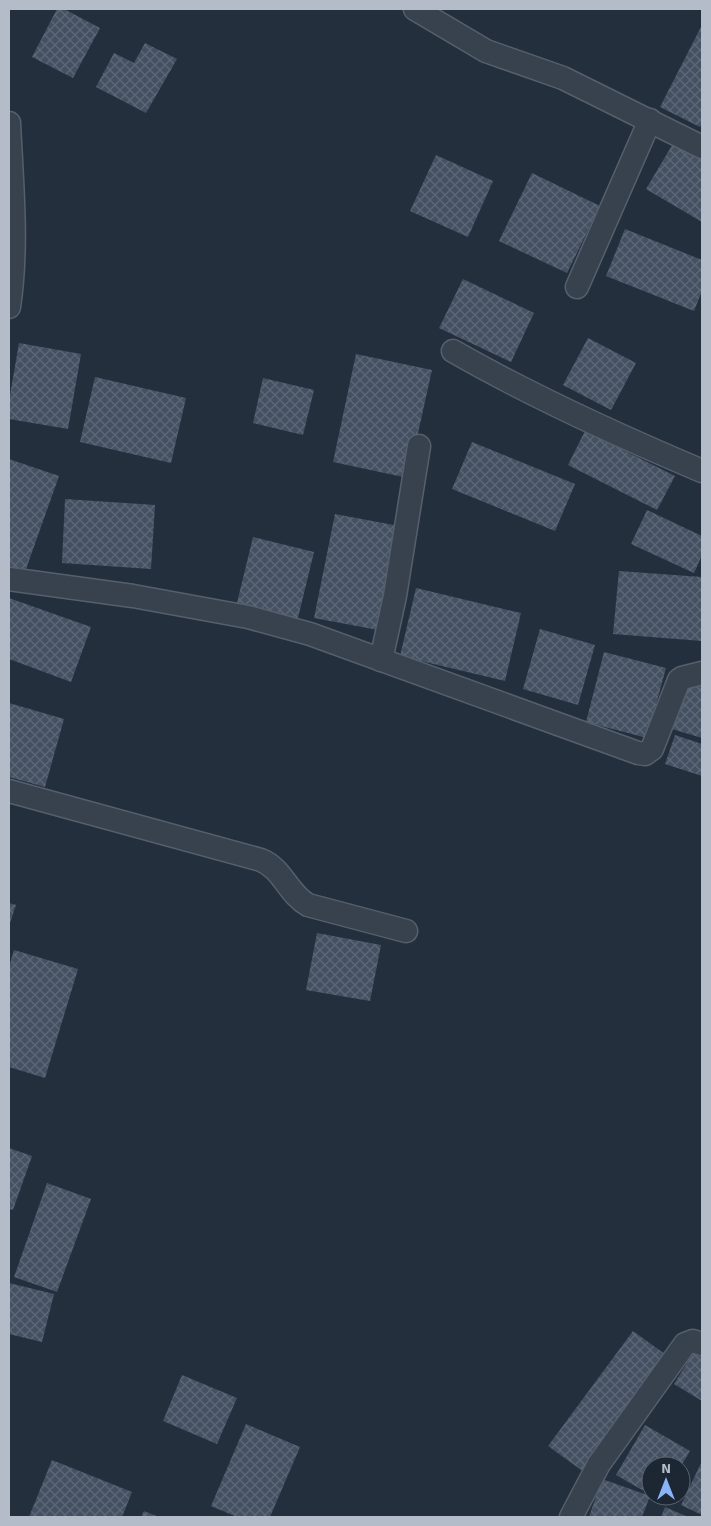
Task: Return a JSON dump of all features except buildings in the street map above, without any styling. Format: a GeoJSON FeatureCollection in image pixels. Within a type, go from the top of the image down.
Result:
{"type":"FeatureCollection","features":[{"type":"Feature","properties":{"kind":"street"},"geometry":{"type":"LineString","coordinates":[[415,9],[486,52],[524,62],[563,78],[702,146]]}},
{"type":"Feature","properties":{"kind":"street"},"geometry":{"type":"LineString","coordinates":[[577,287],[650,120]]}},
{"type":"Feature","properties":{"kind":"street"},"geometry":{"type":"LineString","coordinates":[[9,123],[12,192],[9,302]]}},
{"type":"Feature","properties":{"kind":"street"},"geometry":{"type":"LineString","coordinates":[[453,351],[501,378],[610,432],[702,471]]}},
{"type":"Feature","properties":{"kind":"street"},"geometry":{"type":"LineString","coordinates":[[380,660],[395,596],[419,446]]}},
{"type":"Feature","properties":{"kind":"street"},"geometry":{"type":"LineString","coordinates":[[9,578],[133,596],[248,617],[310,634],[631,751],[645,754],[652,749],[679,680],[702,673]]}},
{"type":"Feature","properties":{"kind":"street"},"geometry":{"type":"LineString","coordinates":[[9,791],[261,860],[276,869],[297,896],[308,905],[406,931]]}},
{"type":"Feature","properties":{"kind":"street"},"geometry":{"type":"LineString","coordinates":[[571,1517],[599,1464],[685,1344],[693,1342],[702,1344]]}}]}
